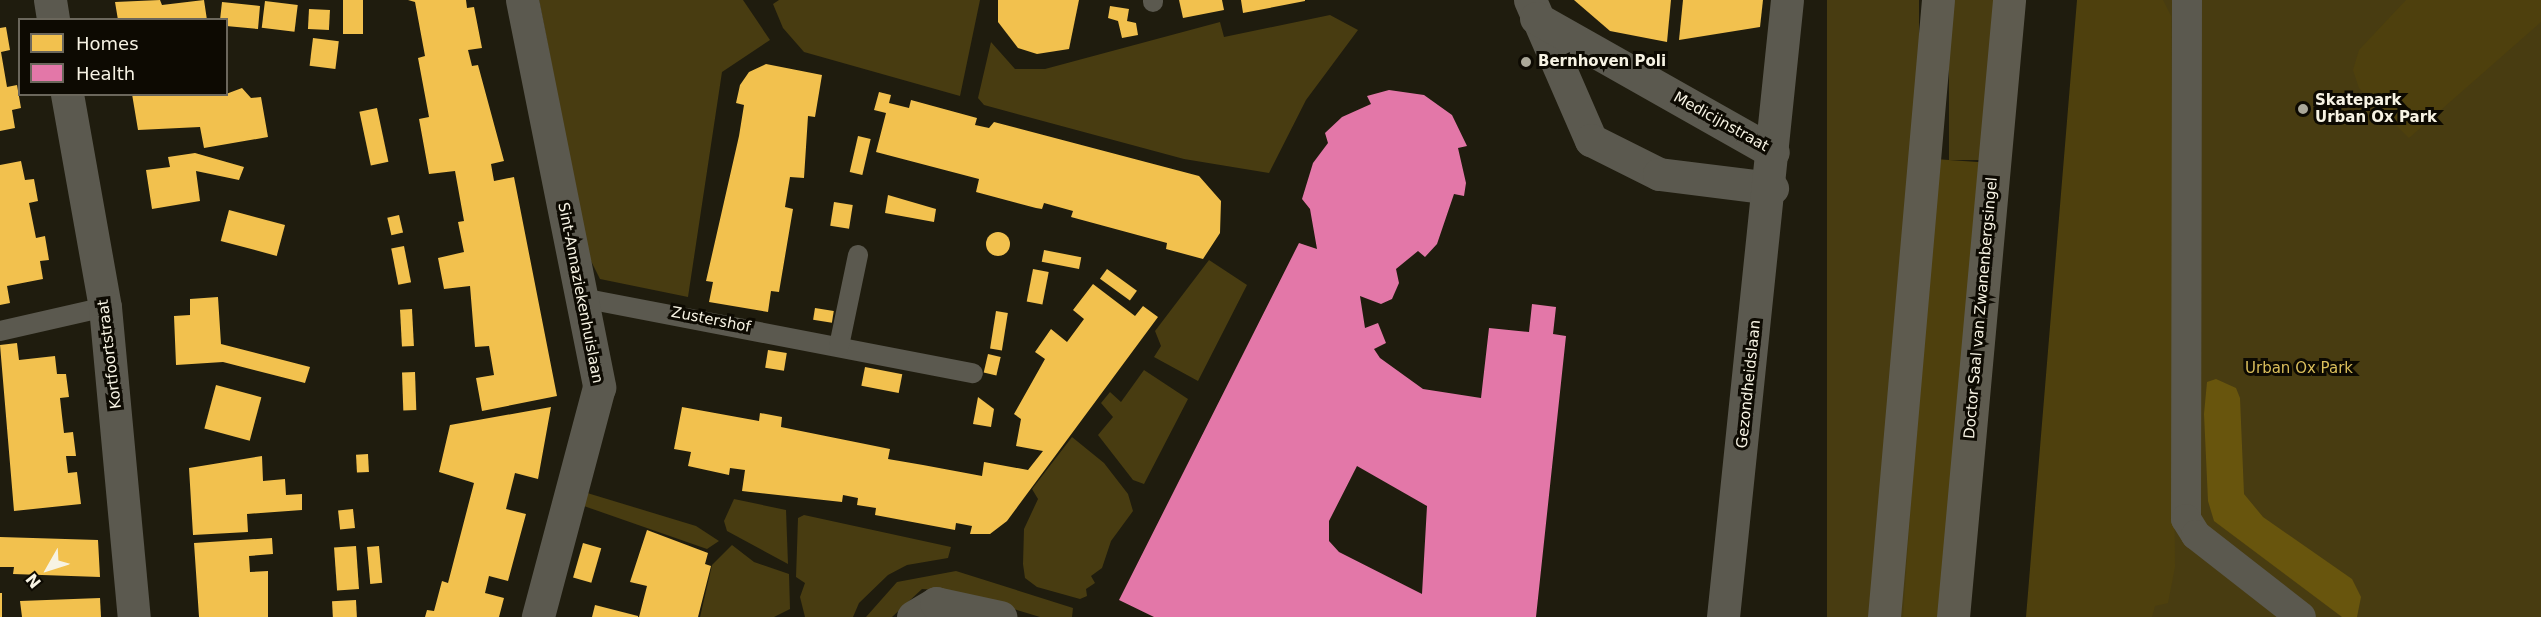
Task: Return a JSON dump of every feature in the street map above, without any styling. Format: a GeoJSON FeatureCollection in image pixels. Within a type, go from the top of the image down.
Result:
{"type":"FeatureCollection","features":[{"type":"Feature","properties":{"kind":"main road"},"geometry":{"type":"LineString","coordinates":[[1884,617],[1938,0]]}},
{"type":"Feature","properties":{"kind":"main road","name":"Doctor Saal van Zwanenbergsingel"},"geometry":{"type":"LineString","coordinates":[[1953,617],[2009,0]]}},
{"type":"Feature","properties":{"kind":"street"},"geometry":{"type":"LineString","coordinates":[[50,0],[53,18]]}},
{"type":"Feature","properties":{"kind":"street","name":"Sint-Annaziekenhuislaan"},"geometry":{"type":"LineString","coordinates":[[522,0],[599,387],[538,617]]}},
{"type":"Feature","properties":{"kind":"street","name":"Medicijnstraat"},"geometry":{"type":"LineString","coordinates":[[1533,9],[1773,152],[1787,0]]}},
{"type":"Feature","properties":{"kind":"street"},"geometry":{"type":"LineString","coordinates":[[2187,0],[2186,519],[2196,535],[2301,617]]}},
{"type":"Feature","properties":{"kind":"street","name":"Medicijnstraat"},"geometry":{"type":"LineString","coordinates":[[1533,9],[1591,140],[1659,174],[1772,188]]}},
{"type":"Feature","properties":{"kind":"street","name":"Kortfoortstraat"},"geometry":{"type":"LineString","coordinates":[[67,96],[105,307],[134,617]]}},
{"type":"Feature","properties":{"kind":"street","name":"Gezondheidslaan"},"geometry":{"type":"LineString","coordinates":[[1723,617],[1772,188],[1773,152]]}},
{"type":"Feature","properties":{"kind":"street"},"geometry":{"type":"LineString","coordinates":[[913,617],[936,603],[1000,617]]}},
{"type":"Feature","properties":{"kind":"lane"},"geometry":{"type":"LineString","coordinates":[[839,346],[858,255]]}},
{"type":"Feature","properties":{"kind":"lane","name":"Zustershof"},"geometry":{"type":"LineString","coordinates":[[582,298],[973,373]]}},
{"type":"Feature","properties":{"kind":"lane"},"geometry":{"type":"LineString","coordinates":[[0,331],[105,307]]}},
{"type":"Feature","properties":{"kind":"green space"},"geometry":{"type":"Polygon","coordinates":[[[539,0],[743,0],[770,40],[722,72],[688,297],[600,279],[588,255],[539,0]]]}},
{"type":"Feature","properties":{"kind":"green space"},"geometry":{"type":"Polygon","coordinates":[[[779,0],[980,0],[960,96],[804,52],[783,28],[773,4],[779,0]]]}},
{"type":"Feature","properties":{"kind":"green space"},"geometry":{"type":"Polygon","coordinates":[[[1827,0],[1919,0],[1919,617],[1827,617],[1827,0]]]}},
{"type":"Feature","properties":{"kind":"green space"},"geometry":{"type":"Polygon","coordinates":[[[1949,0],[1996,0],[1996,160],[1949,160],[1949,0]]]}},
{"type":"Feature","properties":{"kind":"green space","name":"Urban Ox Park"},"geometry":{"type":"Polygon","coordinates":[[[2090,0],[2541,0],[2541,617],[2090,617],[2090,0]]]}},
{"type":"Feature","properties":{"kind":"green space"},"geometry":{"type":"Polygon","coordinates":[[[1330,15],[1358,30],[1306,100],[1269,173],[1184,159],[984,105],[978,98],[991,42],[1015,69],[1045,69],[1220,22],[1224,37],[1330,15]]]}},
{"type":"Feature","properties":{"kind":"green space"},"geometry":{"type":"Polygon","coordinates":[[[1209,260],[1247,285],[1198,381],[1154,357],[1161,346],[1155,331],[1209,260]]]}},
{"type":"Feature","properties":{"kind":"green space"},"geometry":{"type":"Polygon","coordinates":[[[1144,370],[1188,399],[1144,484],[1133,480],[1098,435],[1113,417],[1101,403],[1110,392],[1121,402],[1144,370]]]}},
{"type":"Feature","properties":{"kind":"green space"},"geometry":{"type":"Polygon","coordinates":[[[1072,437],[1104,463],[1128,494],[1133,511],[1111,541],[1102,568],[1091,576],[1095,583],[1086,589],[1087,596],[1080,599],[1037,587],[1025,578],[1023,564],[1024,529],[1038,499],[1032,489],[1072,437]]]}},
{"type":"Feature","properties":{"kind":"green space"},"geometry":{"type":"Polygon","coordinates":[[[584,492],[696,526],[719,541],[707,549],[581,505],[584,492]]]}},
{"type":"Feature","properties":{"kind":"green space"},"geometry":{"type":"Polygon","coordinates":[[[734,499],[786,510],[788,564],[727,531],[724,521],[734,499]]]}},
{"type":"Feature","properties":{"kind":"green space"},"geometry":{"type":"Polygon","coordinates":[[[804,515],[951,547],[948,558],[907,565],[888,575],[859,603],[853,617],[805,617],[800,597],[805,583],[796,577],[798,518],[804,515]]]}},
{"type":"Feature","properties":{"kind":"green space"},"geometry":{"type":"Polygon","coordinates":[[[732,545],[754,562],[789,574],[790,609],[774,617],[700,617],[712,565],[732,545]]]}},
{"type":"Feature","properties":{"kind":"green space"},"geometry":{"type":"Polygon","coordinates":[[[956,571],[1073,608],[1072,617],[1040,617],[954,591],[922,589],[892,617],[866,617],[897,582],[956,571]]]}},
{"type":"Feature","properties":{"kind":"shaded area"},"geometry":{"type":"Polygon","coordinates":[[[2077,0],[2163,0],[2171,16],[2175,567],[2168,603],[2155,606],[2152,617],[2026,617],[2077,0]]]}},
{"type":"Feature","properties":{"kind":"shaded area"},"geometry":{"type":"Polygon","coordinates":[[[2406,0],[2541,0],[2541,22],[2409,138],[2359,88],[2353,70],[2359,50],[2406,0]]]}},
{"type":"Feature","properties":{"kind":"shaded area"},"geometry":{"type":"Polygon","coordinates":[[[1935,159],[1981,162],[1949,617],[1903,617],[1935,159]]]}},
{"type":"Feature","properties":{"kind":"shaded area"},"geometry":{"type":"Polygon","coordinates":[[[2216,379],[2236,388],[2240,398],[2244,494],[2263,517],[2352,579],[2361,597],[2357,617],[2342,617],[2214,521],[2208,501],[2204,414],[2207,382],[2216,379]]]}},
{"type":"Feature","properties":{"kind":"building: Homes"},"geometry":{"type":"Polygon","coordinates":[[[160,0],[162,5],[204,0],[207,18],[118,18],[115,2],[160,0]]]}},
{"type":"Feature","properties":{"kind":"building: Homes"},"geometry":{"type":"Polygon","coordinates":[[[343,0],[363,0],[363,34],[343,34],[343,0]]]}},
{"type":"Feature","properties":{"kind":"building: Homes"},"geometry":{"type":"Polygon","coordinates":[[[408,0],[466,0],[467,8],[474,7],[482,48],[468,50],[472,66],[478,65],[504,161],[491,164],[494,181],[514,177],[557,396],[482,411],[476,378],[494,375],[489,346],[475,347],[470,286],[444,289],[438,258],[464,252],[458,222],[464,221],[455,171],[429,174],[419,119],[429,117],[418,58],[425,56],[415,2],[408,0]]]}},
{"type":"Feature","properties":{"kind":"building: Homes"},"geometry":{"type":"Polygon","coordinates":[[[998,0],[1079,0],[1069,49],[1037,54],[1018,48],[998,22],[998,0]]]}},
{"type":"Feature","properties":{"kind":"building: Homes"},"geometry":{"type":"Polygon","coordinates":[[[1179,0],[1222,0],[1224,10],[1183,18],[1179,0]]]}},
{"type":"Feature","properties":{"kind":"building: Homes"},"geometry":{"type":"Polygon","coordinates":[[[1241,0],[1305,0],[1305,1],[1243,13],[1241,0]]]}},
{"type":"Feature","properties":{"kind":"building: Homes"},"geometry":{"type":"Polygon","coordinates":[[[1574,0],[1671,0],[1667,42],[1610,31],[1574,0]]]}},
{"type":"Feature","properties":{"kind":"building: Homes"},"geometry":{"type":"Polygon","coordinates":[[[1683,0],[1763,0],[1760,27],[1679,40],[1683,0]]]}},
{"type":"Feature","properties":{"kind":"building: Homes"},"geometry":{"type":"Polygon","coordinates":[[[265,1],[298,5],[294,32],[262,28],[265,1]]]}},
{"type":"Feature","properties":{"kind":"building: Homes"},"geometry":{"type":"Polygon","coordinates":[[[222,2],[260,6],[258,29],[228,26],[228,18],[220,18],[222,2]]]}},
{"type":"Feature","properties":{"kind":"building: Homes"},"geometry":{"type":"Polygon","coordinates":[[[1110,6],[1129,9],[1127,21],[1136,23],[1138,35],[1122,38],[1118,21],[1108,18],[1110,6]]]}},
{"type":"Feature","properties":{"kind":"building: Homes"},"geometry":{"type":"Polygon","coordinates":[[[309,9],[330,10],[329,30],[308,29],[309,9]]]}},
{"type":"Feature","properties":{"kind":"building: Homes"},"geometry":{"type":"Polygon","coordinates":[[[6,27],[10,50],[1,52],[7,87],[17,85],[21,108],[12,110],[15,128],[0,131],[0,28],[6,27]]]}},
{"type":"Feature","properties":{"kind":"building: Homes"},"geometry":{"type":"Polygon","coordinates":[[[313,38],[339,41],[335,69],[310,66],[313,38]]]}},
{"type":"Feature","properties":{"kind":"building: Homes"},"geometry":{"type":"Polygon","coordinates":[[[766,64],[822,75],[815,117],[808,116],[804,178],[790,177],[785,207],[793,209],[779,292],[771,291],[768,312],[709,302],[713,282],[706,281],[739,136],[744,105],[736,103],[740,85],[749,72],[766,64]]]}},
{"type":"Feature","properties":{"kind":"building: Homes"},"geometry":{"type":"Polygon","coordinates":[[[242,88],[251,98],[261,97],[268,137],[204,148],[200,127],[138,130],[132,96],[228,96],[228,93],[242,88]]]}},
{"type":"Feature","properties":{"kind":"building: Homes"},"geometry":{"type":"Polygon","coordinates":[[[879,92],[891,95],[889,103],[909,108],[911,100],[977,118],[975,125],[989,128],[994,122],[1199,176],[1221,201],[1220,233],[1203,259],[1166,249],[1167,243],[1071,217],[1073,211],[1044,203],[1042,209],[1036,208],[976,192],[979,179],[876,152],[886,113],[874,110],[879,92]]]}},
{"type":"Feature","properties":{"kind":"building: Homes"},"geometry":{"type":"Polygon","coordinates":[[[377,108],[388,162],[371,166],[359,112],[377,108]]]}},
{"type":"Feature","properties":{"kind":"building: Homes"},"geometry":{"type":"Polygon","coordinates":[[[858,136],[871,139],[862,175],[850,172],[858,136]]]}},
{"type":"Feature","properties":{"kind":"building: Homes"},"geometry":{"type":"Polygon","coordinates":[[[195,153],[244,167],[239,180],[196,171],[200,201],[152,209],[146,170],[170,167],[168,157],[195,153]]]}},
{"type":"Feature","properties":{"kind":"building: Homes"},"geometry":{"type":"Polygon","coordinates":[[[21,161],[25,180],[34,179],[38,201],[29,203],[36,238],[45,236],[49,260],[40,261],[43,279],[7,286],[10,303],[0,305],[0,165],[21,161]]]}},
{"type":"Feature","properties":{"kind":"building: Homes"},"geometry":{"type":"Polygon","coordinates":[[[888,195],[936,209],[934,222],[885,213],[888,195]]]}},
{"type":"Feature","properties":{"kind":"building: Homes"},"geometry":{"type":"Polygon","coordinates":[[[834,202],[853,205],[849,229],[830,226],[834,202]]]}},
{"type":"Feature","properties":{"kind":"building: Homes"},"geometry":{"type":"Polygon","coordinates":[[[229,210],[285,225],[277,256],[221,241],[229,210]]]}},
{"type":"Feature","properties":{"kind":"building: Homes"},"geometry":{"type":"Polygon","coordinates":[[[399,215],[403,233],[391,235],[387,218],[399,215]]]}},
{"type":"Feature","properties":{"kind":"building: Homes"},"geometry":{"type":"Polygon","coordinates":[[[998,232],[1007,235],[1010,244],[1007,253],[998,256],[989,253],[986,244],[989,235],[998,232]]]}},
{"type":"Feature","properties":{"kind":"building: Homes"},"geometry":{"type":"Polygon","coordinates":[[[404,246],[411,282],[398,285],[391,248],[404,246]]]}},
{"type":"Feature","properties":{"kind":"building: Homes"},"geometry":{"type":"Polygon","coordinates":[[[1044,250],[1081,257],[1079,269],[1042,262],[1044,250]]]}},
{"type":"Feature","properties":{"kind":"building: Homes"},"geometry":{"type":"Polygon","coordinates":[[[1033,269],[1049,272],[1042,304],[1027,301],[1033,269]]]}},
{"type":"Feature","properties":{"kind":"building: Homes"},"geometry":{"type":"Polygon","coordinates":[[[1107,269],[1137,291],[1130,300],[1100,279],[1107,269]]]}},
{"type":"Feature","properties":{"kind":"building: Homes"},"geometry":{"type":"Polygon","coordinates":[[[1093,284],[1135,316],[1143,306],[1158,317],[1007,521],[990,534],[970,534],[972,526],[956,523],[955,530],[875,515],[876,508],[857,505],[858,498],[843,495],[842,502],[742,491],[745,470],[730,468],[729,475],[688,466],[691,452],[674,449],[682,407],[759,421],[760,413],[782,417],[781,427],[890,449],[888,459],[982,476],[984,462],[1028,470],[1043,451],[1016,446],[1021,419],[1014,414],[1045,359],[1035,352],[1051,329],[1067,342],[1084,319],[1073,310],[1093,284]]]}},
{"type":"Feature","properties":{"kind":"building: Homes"},"geometry":{"type":"Polygon","coordinates":[[[218,297],[221,344],[310,367],[305,383],[223,362],[176,365],[174,316],[190,315],[190,299],[218,297]]]}},
{"type":"Feature","properties":{"kind":"building: Homes"},"geometry":{"type":"Polygon","coordinates":[[[815,308],[834,311],[832,323],[813,320],[815,308]]]}},
{"type":"Feature","properties":{"kind":"building: Homes"},"geometry":{"type":"Polygon","coordinates":[[[412,309],[414,346],[402,347],[400,310],[412,309]]]}},
{"type":"Feature","properties":{"kind":"building: Homes"},"geometry":{"type":"Polygon","coordinates":[[[996,311],[1008,313],[1002,350],[990,349],[996,311]]]}},
{"type":"Feature","properties":{"kind":"building: Homes"},"geometry":{"type":"Polygon","coordinates":[[[17,343],[19,360],[55,356],[57,374],[66,374],[69,397],[60,398],[64,433],[73,432],[76,456],[66,456],[68,473],[77,472],[81,504],[14,511],[0,345],[17,343]]]}},
{"type":"Feature","properties":{"kind":"building: Homes"},"geometry":{"type":"Polygon","coordinates":[[[768,350],[787,353],[784,371],[765,368],[768,350]]]}},
{"type":"Feature","properties":{"kind":"building: Homes"},"geometry":{"type":"Polygon","coordinates":[[[988,354],[1001,357],[996,375],[984,373],[988,354]]]}},
{"type":"Feature","properties":{"kind":"building: Homes"},"geometry":{"type":"Polygon","coordinates":[[[865,367],[902,374],[899,393],[861,386],[865,367]]]}},
{"type":"Feature","properties":{"kind":"building: Homes"},"geometry":{"type":"Polygon","coordinates":[[[402,372],[415,372],[416,410],[403,410],[402,372]]]}},
{"type":"Feature","properties":{"kind":"building: Homes"},"geometry":{"type":"Polygon","coordinates":[[[216,385],[261,397],[250,441],[204,428],[216,385]]]}},
{"type":"Feature","properties":{"kind":"building: Homes"},"geometry":{"type":"Polygon","coordinates":[[[978,397],[994,409],[991,427],[973,424],[978,397]]]}},
{"type":"Feature","properties":{"kind":"building: Homes"},"geometry":{"type":"Polygon","coordinates":[[[551,407],[538,479],[515,473],[506,509],[526,514],[508,581],[489,576],[485,593],[504,598],[499,617],[425,617],[427,610],[434,611],[442,581],[448,583],[474,483],[439,472],[450,425],[551,407]]]}},
{"type":"Feature","properties":{"kind":"building: Homes"},"geometry":{"type":"Polygon","coordinates":[[[368,454],[369,472],[357,473],[356,455],[368,454]]]}},
{"type":"Feature","properties":{"kind":"building: Homes"},"geometry":{"type":"Polygon","coordinates":[[[262,456],[263,481],[285,479],[286,495],[302,494],[302,510],[247,514],[248,532],[193,535],[189,468],[262,456]]]}},
{"type":"Feature","properties":{"kind":"building: Homes"},"geometry":{"type":"Polygon","coordinates":[[[353,509],[355,528],[340,529],[338,511],[353,509]]]}},
{"type":"Feature","properties":{"kind":"building: Homes"},"geometry":{"type":"Polygon","coordinates":[[[647,530],[708,553],[705,564],[711,566],[698,617],[639,617],[647,586],[630,582],[647,530]]]}},
{"type":"Feature","properties":{"kind":"building: Homes"},"geometry":{"type":"Polygon","coordinates":[[[0,537],[98,540],[100,577],[13,574],[14,567],[0,567],[0,537]]]}},
{"type":"Feature","properties":{"kind":"building: Homes"},"geometry":{"type":"Polygon","coordinates":[[[272,538],[273,554],[249,556],[250,572],[268,571],[268,617],[199,617],[194,543],[272,538]]]}},
{"type":"Feature","properties":{"kind":"building: Homes"},"geometry":{"type":"Polygon","coordinates":[[[583,543],[601,548],[591,583],[573,578],[583,543]]]}},
{"type":"Feature","properties":{"kind":"building: Homes"},"geometry":{"type":"Polygon","coordinates":[[[356,546],[359,589],[337,590],[334,548],[356,546]]]}},
{"type":"Feature","properties":{"kind":"building: Homes"},"geometry":{"type":"Polygon","coordinates":[[[379,546],[382,583],[370,584],[367,547],[379,546]]]}},
{"type":"Feature","properties":{"kind":"building: Homes"},"geometry":{"type":"Polygon","coordinates":[[[0,593],[2,593],[2,617],[0,617],[0,593]]]}},
{"type":"Feature","properties":{"kind":"building: Homes"},"geometry":{"type":"Polygon","coordinates":[[[100,598],[101,617],[22,617],[20,601],[100,598]]]}},
{"type":"Feature","properties":{"kind":"building: Homes"},"geometry":{"type":"Polygon","coordinates":[[[356,600],[357,617],[333,617],[332,601],[356,600]]]}},
{"type":"Feature","properties":{"kind":"building: Homes"},"geometry":{"type":"Polygon","coordinates":[[[595,605],[638,616],[638,617],[592,617],[595,605]]]}},
{"type":"Feature","properties":{"kind":"building: Health"},"geometry":{"type":"Polygon","coordinates":[[[1389,90],[1424,95],[1452,115],[1467,146],[1458,148],[1466,183],[1464,196],[1454,194],[1437,244],[1425,257],[1418,251],[1396,269],[1399,283],[1392,299],[1381,304],[1360,296],[1365,328],[1378,323],[1386,343],[1374,349],[1380,358],[1423,389],[1481,398],[1489,328],[1529,332],[1532,304],[1556,307],[1553,334],[1566,336],[1536,617],[1154,617],[1119,600],[1299,243],[1317,249],[1310,209],[1302,199],[1313,163],[1328,143],[1325,133],[1342,117],[1371,104],[1367,96],[1389,90]],[[1357,466],[1329,521],[1329,541],[1339,552],[1422,594],[1427,506],[1357,466]]]}},
{"type":"Feature","properties":{"kind":"place","name":"Bernhoven Poli"},"geometry":{"type":"Point","coordinates":[1526,62]}},
{"type":"Feature","properties":{"kind":"place","name":"Skatepark Urban Ox Park"},"geometry":{"type":"Point","coordinates":[2303,109]}}]}
